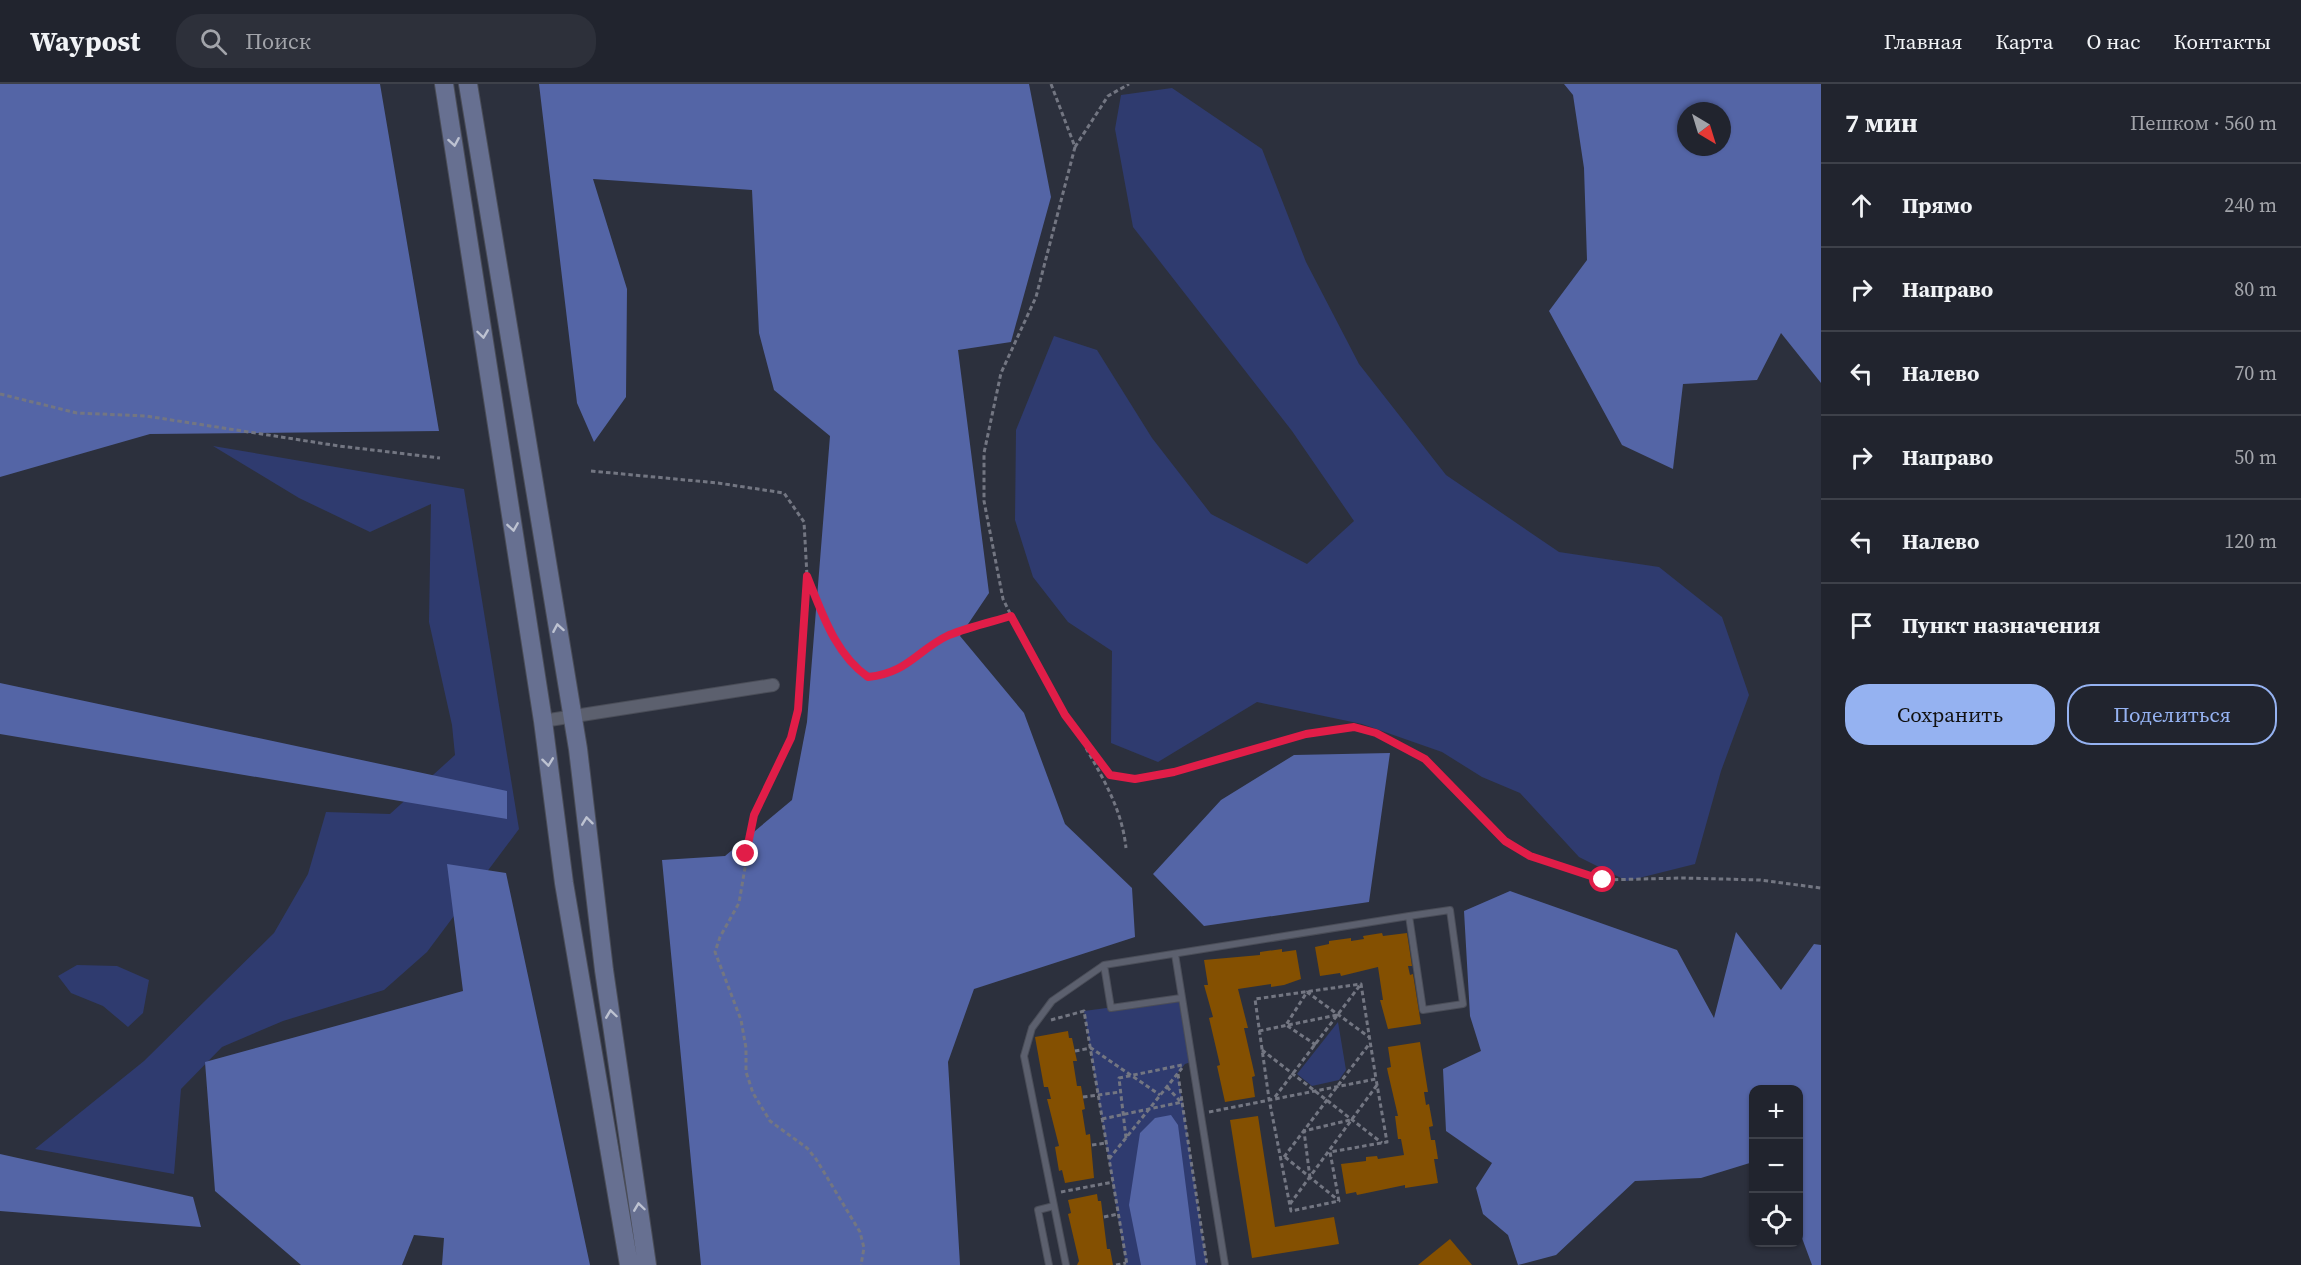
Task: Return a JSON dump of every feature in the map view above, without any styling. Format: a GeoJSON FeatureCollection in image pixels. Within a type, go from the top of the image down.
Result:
{"type":"FeatureCollection","features":[{"type":"Feature","properties":{"kind":"main road"},"geometry":{"type":"LineString","coordinates":[[444,84],[543,721],[564,883],[629,1265]]}},
{"type":"Feature","properties":{"kind":"main road"},"geometry":{"type":"LineString","coordinates":[[468,84],[573,716],[604,970],[647,1265]]}},
{"type":"Feature","properties":{"kind":"street"},"geometry":{"type":"LineString","coordinates":[[543,721],[773,686]]}},
{"type":"Feature","properties":{"kind":"lane"},"geometry":{"type":"LineString","coordinates":[[1066,1265],[1024,1056],[1026,1042],[1034,1025],[1052,1001],[1104,965],[1409,916],[1450,910],[1463,1004],[1423,1010],[1409,916]]}},
{"type":"Feature","properties":{"kind":"lane"},"geometry":{"type":"LineString","coordinates":[[1175,954],[1225,1265]]}},
{"type":"Feature","properties":{"kind":"lane"},"geometry":{"type":"LineString","coordinates":[[1104,965],[1111,1008],[1181,998]]}},
{"type":"Feature","properties":{"kind":"lane"},"geometry":{"type":"LineString","coordinates":[[1049,1265],[1038,1210],[1054,1206]]}},
{"type":"Feature","properties":{"kind":"path"},"geometry":{"type":"LineString","coordinates":[[1051,84],[1075,147]]}},
{"type":"Feature","properties":{"kind":"path"},"geometry":{"type":"LineString","coordinates":[[1126,848],[1124,826],[1111,793],[1028,650],[1003,599],[984,501],[984,453],[1001,373],[1036,297],[1075,147],[1108,96],[1129,84]]}},
{"type":"Feature","properties":{"kind":"path"},"geometry":{"type":"LineString","coordinates":[[0,394],[77,413],[146,416],[339,446],[440,458]]}},
{"type":"Feature","properties":{"kind":"path"},"geometry":{"type":"LineString","coordinates":[[591,471],[718,483],[784,493],[804,522],[807,576],[798,710],[791,738],[754,815],[740,903],[720,937],[716,952],[741,1020],[746,1048],[746,1072],[753,1093],[770,1121],[807,1148],[816,1159],[860,1232],[864,1248],[861,1265]]}},
{"type":"Feature","properties":{"kind":"path"},"geometry":{"type":"LineString","coordinates":[[807,576],[841,649],[852,666],[868,677],[887,675],[907,665],[949,636],[1011,616]]}},
{"type":"Feature","properties":{"kind":"path"},"geometry":{"type":"LineString","coordinates":[[1081,738],[1110,775],[1135,779],[1220,761],[1306,734],[1354,727],[1376,733],[1425,759],[1485,823],[1505,841],[1530,856],[1603,880],[1683,878],[1760,880],[1821,888]]}},
{"type":"Feature","properties":{"kind":"path"},"geometry":{"type":"LineString","coordinates":[[1339,1201],[1291,1211],[1269,1099],[1255,999],[1361,984]]}},
{"type":"Feature","properties":{"kind":"path"},"geometry":{"type":"LineString","coordinates":[[1275,1098],[1361,984]]}},
{"type":"Feature","properties":{"kind":"path"},"geometry":{"type":"LineString","coordinates":[[1330,1152],[1387,1142],[1361,984]]}},
{"type":"Feature","properties":{"kind":"path"},"geometry":{"type":"LineString","coordinates":[[1307,992],[1370,1037]]}},
{"type":"Feature","properties":{"kind":"path"},"geometry":{"type":"LineString","coordinates":[[1286,1025],[1307,992]]}},
{"type":"Feature","properties":{"kind":"path"},"geometry":{"type":"LineString","coordinates":[[1034,1025],[1084,1011],[1126,1264],[1116,1265]]}},
{"type":"Feature","properties":{"kind":"path"},"geometry":{"type":"LineString","coordinates":[[1259,1030],[1339,1015]]}},
{"type":"Feature","properties":{"kind":"path"},"geometry":{"type":"LineString","coordinates":[[1286,1025],[1316,1045]]}},
{"type":"Feature","properties":{"kind":"path"},"geometry":{"type":"LineString","coordinates":[[1284,1157],[1370,1042]]}},
{"type":"Feature","properties":{"kind":"path"},"geometry":{"type":"LineString","coordinates":[[1075,1051],[1091,1048],[1160,1095]]}},
{"type":"Feature","properties":{"kind":"path"},"geometry":{"type":"LineString","coordinates":[[1262,1050],[1382,1143]]}},
{"type":"Feature","properties":{"kind":"path"},"geometry":{"type":"LineString","coordinates":[[1109,1159],[1126,1138],[1160,1095],[1167,1087],[1185,1064],[1119,1078],[1126,1138]]}},
{"type":"Feature","properties":{"kind":"path"},"geometry":{"type":"LineString","coordinates":[[1178,1073],[1207,1265]]}},
{"type":"Feature","properties":{"kind":"path"},"geometry":{"type":"LineString","coordinates":[[1199,1114],[1376,1078]]}},
{"type":"Feature","properties":{"kind":"path"},"geometry":{"type":"LineString","coordinates":[[1290,1204],[1377,1085]]}},
{"type":"Feature","properties":{"kind":"path"},"geometry":{"type":"LineString","coordinates":[[1167,1087],[1182,1102]]}},
{"type":"Feature","properties":{"kind":"path"},"geometry":{"type":"LineString","coordinates":[[1083,1097],[1121,1092]]}},
{"type":"Feature","properties":{"kind":"path"},"geometry":{"type":"LineString","coordinates":[[1102,1119],[1182,1102]]}},
{"type":"Feature","properties":{"kind":"path"},"geometry":{"type":"LineString","coordinates":[[1304,1131],[1352,1120]]}},
{"type":"Feature","properties":{"kind":"path"},"geometry":{"type":"LineString","coordinates":[[1304,1131],[1310,1178]]}},
{"type":"Feature","properties":{"kind":"path"},"geometry":{"type":"LineString","coordinates":[[1092,1145],[1106,1143]]}},
{"type":"Feature","properties":{"kind":"path"},"geometry":{"type":"LineString","coordinates":[[1330,1152],[1339,1201]]}},
{"type":"Feature","properties":{"kind":"path"},"geometry":{"type":"LineString","coordinates":[[1280,1153],[1339,1201]]}},
{"type":"Feature","properties":{"kind":"path"},"geometry":{"type":"LineString","coordinates":[[1052,1194],[1113,1182]]}},
{"type":"Feature","properties":{"kind":"path"},"geometry":{"type":"LineString","coordinates":[[1104,1217],[1118,1214]]}},
{"type":"Feature","properties":{"kind":"shaded area"},"geometry":{"type":"Polygon","coordinates":[[[0,84],[380,84],[439,431],[150,434],[0,477],[0,84]]]}},
{"type":"Feature","properties":{"kind":"shaded area"},"geometry":{"type":"Polygon","coordinates":[[[539,84],[1029,84],[1051,197],[1011,342],[958,350],[989,593],[960,636],[1024,713],[1065,824],[1132,888],[1135,937],[974,989],[948,1062],[960,1265],[701,1265],[662,860],[725,856],[792,800],[807,722],[830,436],[774,390],[759,333],[752,190],[593,179],[627,289],[626,397],[594,442],[577,403],[539,84]]]}},
{"type":"Feature","properties":{"kind":"shaded area"},"geometry":{"type":"Polygon","coordinates":[[[1564,84],[1821,84],[1821,383],[1781,333],[1757,380],[1683,384],[1673,469],[1622,445],[1549,311],[1587,260],[1584,168],[1573,95],[1564,84]]]}},
{"type":"Feature","properties":{"kind":"shaded area"},"geometry":{"type":"Polygon","coordinates":[[[1172,88],[1262,149],[1306,262],[1359,364],[1446,475],[1559,552],[1659,567],[1722,617],[1749,695],[1721,771],[1695,864],[1627,881],[1579,857],[1520,793],[1482,777],[1442,752],[1362,724],[1257,702],[1158,762],[1111,743],[1112,651],[1068,622],[1033,577],[1015,520],[1016,430],[1054,336],[1097,350],[1152,438],[1211,514],[1307,564],[1354,521],[1292,431],[1133,227],[1115,129],[1121,95],[1172,88]]]}},
{"type":"Feature","properties":{"kind":"shaded area"},"geometry":{"type":"Polygon","coordinates":[[[213,446],[464,489],[519,829],[427,952],[384,990],[283,1021],[222,1047],[181,1089],[174,1174],[35,1149],[144,1061],[274,933],[308,874],[326,812],[390,814],[455,755],[452,725],[429,622],[431,504],[370,532],[299,498],[213,446]]]}},
{"type":"Feature","properties":{"kind":"shaded area"},"geometry":{"type":"Polygon","coordinates":[[[0,683],[507,791],[507,819],[0,734],[0,683]]]}},
{"type":"Feature","properties":{"kind":"shaded area"},"geometry":{"type":"Polygon","coordinates":[[[1390,753],[1369,902],[1204,926],[1153,874],[1221,800],[1294,755],[1390,753]]]}},
{"type":"Feature","properties":{"kind":"shaded area"},"geometry":{"type":"Polygon","coordinates":[[[447,864],[506,873],[590,1265],[442,1265],[444,1238],[414,1235],[402,1265],[301,1265],[215,1191],[205,1062],[463,991],[447,864]]]}},
{"type":"Feature","properties":{"kind":"shaded area"},"geometry":{"type":"Polygon","coordinates":[[[1510,891],[1677,950],[1714,1018],[1736,932],[1781,990],[1814,944],[1821,945],[1821,1265],[1812,1265],[1803,1241],[1803,1085],[1749,1085],[1749,1163],[1701,1178],[1635,1181],[1556,1255],[1518,1265],[1508,1235],[1483,1214],[1476,1188],[1492,1163],[1446,1131],[1443,1069],[1481,1051],[1470,1016],[1464,911],[1510,891]]]}},
{"type":"Feature","properties":{"kind":"shaded area"},"geometry":{"type":"Polygon","coordinates":[[[77,965],[117,966],[149,980],[143,1013],[128,1027],[103,1006],[71,993],[58,976],[77,965]]]}},
{"type":"Feature","properties":{"kind":"shaded area"},"geometry":{"type":"Polygon","coordinates":[[[1181,998],[1191,1062],[1185,1064],[1178,1073],[1207,1265],[1126,1265],[1084,1011],[1181,998]]]}},
{"type":"Feature","properties":{"kind":"shaded area"},"geometry":{"type":"Polygon","coordinates":[[[1338,1022],[1346,1070],[1339,1080],[1312,1086],[1297,1074],[1338,1022]]]}},
{"type":"Feature","properties":{"kind":"shaded area"},"geometry":{"type":"Polygon","coordinates":[[[1171,1115],[1178,1125],[1196,1265],[1141,1265],[1129,1205],[1140,1133],[1155,1118],[1171,1115]]]}},
{"type":"Feature","properties":{"kind":"shaded area"},"geometry":{"type":"Polygon","coordinates":[[[0,1154],[193,1197],[201,1227],[0,1211],[0,1154]]]}},
{"type":"Feature","properties":{"kind":"building"},"geometry":{"type":"Polygon","coordinates":[[[1382,933],[1383,936],[1407,933],[1412,966],[1408,966],[1410,975],[1413,974],[1421,1024],[1388,1029],[1380,1000],[1383,1000],[1378,967],[1341,976],[1340,973],[1320,976],[1315,947],[1329,944],[1329,941],[1351,938],[1351,941],[1364,939],[1363,936],[1382,933]]]}},
{"type":"Feature","properties":{"kind":"building"},"geometry":{"type":"Polygon","coordinates":[[[1282,949],[1282,952],[1296,950],[1301,979],[1284,985],[1271,987],[1271,984],[1238,989],[1248,1028],[1244,1028],[1255,1076],[1252,1077],[1255,1097],[1225,1102],[1217,1066],[1220,1065],[1209,1018],[1213,1017],[1204,985],[1208,985],[1204,960],[1260,955],[1260,952],[1282,949]]]}},
{"type":"Feature","properties":{"kind":"building"},"geometry":{"type":"Polygon","coordinates":[[[1068,1031],[1069,1038],[1072,1038],[1077,1061],[1073,1061],[1077,1086],[1081,1086],[1086,1135],[1090,1134],[1094,1178],[1065,1183],[1062,1170],[1059,1171],[1055,1147],[1059,1146],[1047,1099],[1051,1099],[1048,1087],[1044,1087],[1035,1037],[1068,1031]]]}},
{"type":"Feature","properties":{"kind":"building"},"geometry":{"type":"Polygon","coordinates":[[[1420,1042],[1428,1092],[1424,1092],[1426,1105],[1429,1104],[1433,1126],[1429,1127],[1431,1140],[1435,1140],[1438,1159],[1434,1159],[1438,1183],[1405,1188],[1405,1185],[1357,1195],[1356,1192],[1346,1194],[1341,1164],[1366,1161],[1366,1157],[1377,1156],[1378,1159],[1404,1155],[1401,1139],[1398,1139],[1395,1116],[1398,1116],[1387,1068],[1391,1067],[1388,1047],[1420,1042]]]}},
{"type":"Feature","properties":{"kind":"building"},"geometry":{"type":"Polygon","coordinates":[[[1258,1116],[1275,1227],[1334,1217],[1339,1244],[1252,1258],[1230,1120],[1258,1116]]]}},
{"type":"Feature","properties":{"kind":"building"},"geometry":{"type":"Polygon","coordinates":[[[1097,1194],[1098,1201],[1101,1201],[1107,1249],[1110,1249],[1113,1265],[1077,1265],[1079,1261],[1068,1214],[1071,1213],[1068,1200],[1097,1194]]]}},
{"type":"Feature","properties":{"kind":"building"},"geometry":{"type":"Polygon","coordinates":[[[1450,1239],[1472,1265],[1418,1265],[1450,1239]]]}},
{"type":"Feature","properties":{"kind":"route"},"geometry":{"type":"LineString","coordinates":[[746,854],[750,826],[764,790],[791,738],[798,710],[802,685],[807,576],[841,649],[852,666],[868,677],[887,675],[907,665],[949,636],[1011,616],[1065,715],[1110,775],[1135,779],[1174,772],[1220,761],[1265,744],[1306,734],[1354,727],[1376,733],[1425,759],[1505,841],[1530,856],[1603,880]]}}]}
